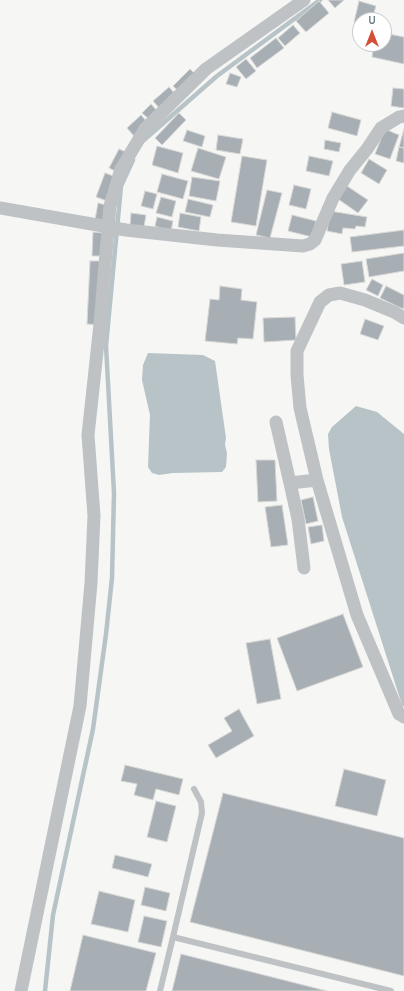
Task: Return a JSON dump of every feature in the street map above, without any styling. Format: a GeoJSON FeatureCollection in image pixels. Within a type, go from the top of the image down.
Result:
{"type":"FeatureCollection","features":[{"type":"Feature","properties":{"kind":"street"},"geometry":{"type":"LineString","coordinates":[[21,991],[80,706],[91,583],[94,516],[88,435],[100,324],[110,206],[122,169],[145,129],[206,69],[304,0]]}},
{"type":"Feature","properties":{"kind":"street"},"geometry":{"type":"LineString","coordinates":[[0,208],[109,228],[217,240],[303,246],[310,244],[315,240],[332,198],[350,170],[367,149],[381,128],[399,117],[404,116]]}},
{"type":"Feature","properties":{"kind":"street"},"geometry":{"type":"LineString","coordinates":[[404,318],[394,312],[365,300],[340,293],[329,295],[320,302],[297,352],[297,375],[300,408],[317,480],[358,616],[399,714],[404,717]]}},
{"type":"Feature","properties":{"kind":"street"},"geometry":{"type":"LineString","coordinates":[[276,422],[298,519],[304,568]]}},
{"type":"Feature","properties":{"kind":"street"},"geometry":{"type":"LineString","coordinates":[[290,484],[317,480]]}},
{"type":"Feature","properties":{"kind":"lane"},"geometry":{"type":"LineString","coordinates":[[160,991],[202,813],[201,802],[194,789]]}},
{"type":"Feature","properties":{"kind":"lane"},"geometry":{"type":"LineString","coordinates":[[173,937],[391,991]]}},
{"type":"Feature","properties":{"kind":"shaded area"},"geometry":{"type":"Polygon","coordinates":[[[148,353],[203,355],[215,361],[227,453],[226,467],[222,472],[173,473],[159,475],[152,473],[148,467],[150,415],[142,380],[143,365],[148,353]]]}},
{"type":"Feature","properties":{"kind":"shaded area"},"geometry":{"type":"Polygon","coordinates":[[[356,406],[377,412],[404,434],[404,707],[402,705],[342,517],[329,449],[328,434],[332,427],[356,406]]]}},
{"type":"Feature","properties":{"kind":"building"},"geometry":{"type":"Polygon","coordinates":[[[328,0],[344,0],[335,8],[328,0]]]}},
{"type":"Feature","properties":{"kind":"building"},"geometry":{"type":"Polygon","coordinates":[[[319,1],[329,13],[306,32],[296,21],[319,1]]]}},
{"type":"Feature","properties":{"kind":"building"},"geometry":{"type":"Polygon","coordinates":[[[359,1],[376,6],[374,12],[356,12],[359,1]]]}},
{"type":"Feature","properties":{"kind":"building"},"geometry":{"type":"Polygon","coordinates":[[[293,25],[300,33],[285,46],[278,38],[293,25]]]}},
{"type":"Feature","properties":{"kind":"building"},"geometry":{"type":"Polygon","coordinates":[[[392,35],[404,37],[404,64],[372,57],[373,52],[392,52],[392,35]]]}},
{"type":"Feature","properties":{"kind":"building"},"geometry":{"type":"Polygon","coordinates":[[[276,38],[284,48],[257,68],[250,58],[276,38]]]}},
{"type":"Feature","properties":{"kind":"building"},"geometry":{"type":"Polygon","coordinates":[[[246,59],[256,71],[246,79],[236,67],[246,59]]]}},
{"type":"Feature","properties":{"kind":"building"},"geometry":{"type":"Polygon","coordinates":[[[190,69],[196,75],[179,92],[173,86],[190,69]]]}},
{"type":"Feature","properties":{"kind":"building"},"geometry":{"type":"Polygon","coordinates":[[[230,73],[241,77],[237,87],[226,84],[230,73]]]}},
{"type":"Feature","properties":{"kind":"building"},"geometry":{"type":"Polygon","coordinates":[[[169,87],[176,95],[160,109],[153,101],[169,87]]]}},
{"type":"Feature","properties":{"kind":"building"},"geometry":{"type":"Polygon","coordinates":[[[393,88],[404,89],[404,108],[391,106],[393,88]]]}},
{"type":"Feature","properties":{"kind":"building"},"geometry":{"type":"Polygon","coordinates":[[[151,104],[158,112],[150,120],[142,113],[151,104]]]}},
{"type":"Feature","properties":{"kind":"building"},"geometry":{"type":"Polygon","coordinates":[[[332,112],[361,120],[357,136],[328,128],[332,112]]]}},
{"type":"Feature","properties":{"kind":"building"},"geometry":{"type":"Polygon","coordinates":[[[179,113],[186,120],[162,145],[155,138],[179,113]]]}},
{"type":"Feature","properties":{"kind":"building"},"geometry":{"type":"Polygon","coordinates":[[[141,115],[148,123],[134,136],[127,128],[141,115]]]}},
{"type":"Feature","properties":{"kind":"building"},"geometry":{"type":"Polygon","coordinates":[[[385,129],[399,135],[390,159],[375,154],[385,129]]]}},
{"type":"Feature","properties":{"kind":"building"},"geometry":{"type":"Polygon","coordinates":[[[404,129],[404,148],[399,147],[404,129]]]}},
{"type":"Feature","properties":{"kind":"building"},"geometry":{"type":"Polygon","coordinates":[[[187,130],[205,136],[202,147],[183,141],[187,130]]]}},
{"type":"Feature","properties":{"kind":"building"},"geometry":{"type":"Polygon","coordinates":[[[218,135],[243,139],[240,154],[216,150],[218,135]]]}},
{"type":"Feature","properties":{"kind":"building"},"geometry":{"type":"Polygon","coordinates":[[[325,140],[341,143],[339,152],[324,149],[325,140]]]}},
{"type":"Feature","properties":{"kind":"building"},"geometry":{"type":"Polygon","coordinates":[[[157,146],[183,153],[178,173],[152,165],[157,146]]]}},
{"type":"Feature","properties":{"kind":"building"},"geometry":{"type":"Polygon","coordinates":[[[399,147],[404,148],[404,163],[396,161],[399,147]]]}},
{"type":"Feature","properties":{"kind":"building"},"geometry":{"type":"Polygon","coordinates":[[[198,148],[226,157],[219,179],[191,171],[198,148]]]}},
{"type":"Feature","properties":{"kind":"building"},"geometry":{"type":"Polygon","coordinates":[[[119,149],[128,153],[117,172],[109,168],[119,149]]]}},
{"type":"Feature","properties":{"kind":"building"},"geometry":{"type":"Polygon","coordinates":[[[242,156],[267,160],[256,226],[231,222],[242,156]]]}},
{"type":"Feature","properties":{"kind":"building"},"geometry":{"type":"Polygon","coordinates":[[[309,156],[333,161],[329,176],[306,171],[309,156]]]}},
{"type":"Feature","properties":{"kind":"building"},"geometry":{"type":"Polygon","coordinates":[[[369,159],[387,170],[379,184],[361,173],[369,159]]]}},
{"type":"Feature","properties":{"kind":"building"},"geometry":{"type":"Polygon","coordinates":[[[105,173],[116,177],[107,201],[96,197],[105,173]]]}},
{"type":"Feature","properties":{"kind":"building"},"geometry":{"type":"Polygon","coordinates":[[[162,174],[188,181],[183,199],[157,192],[162,174]]]}},
{"type":"Feature","properties":{"kind":"building"},"geometry":{"type":"Polygon","coordinates":[[[192,177],[220,181],[216,201],[189,196],[192,177]]]}},
{"type":"Feature","properties":{"kind":"building"},"geometry":{"type":"Polygon","coordinates":[[[294,185],[311,189],[306,209],[289,205],[294,185]]]}},
{"type":"Feature","properties":{"kind":"building"},"geometry":{"type":"Polygon","coordinates":[[[347,186],[368,200],[358,213],[338,199],[347,186]]]}},
{"type":"Feature","properties":{"kind":"building"},"geometry":{"type":"Polygon","coordinates":[[[267,190],[282,193],[270,238],[256,235],[267,190]]]}},
{"type":"Feature","properties":{"kind":"building"},"geometry":{"type":"Polygon","coordinates":[[[145,191],[157,194],[153,209],[141,206],[145,191]]]}},
{"type":"Feature","properties":{"kind":"building"},"geometry":{"type":"Polygon","coordinates":[[[161,197],[176,201],[172,217],[156,213],[161,197]]]}},
{"type":"Feature","properties":{"kind":"building"},"geometry":{"type":"Polygon","coordinates":[[[188,199],[213,205],[210,217],[185,212],[188,199]]]}},
{"type":"Feature","properties":{"kind":"building"},"geometry":{"type":"Polygon","coordinates":[[[98,203],[106,205],[104,221],[95,220],[98,203]]]}},
{"type":"Feature","properties":{"kind":"building"},"geometry":{"type":"Polygon","coordinates":[[[330,211],[367,217],[365,227],[356,226],[355,229],[343,228],[342,234],[327,231],[330,211]]]}},
{"type":"Feature","properties":{"kind":"building"},"geometry":{"type":"Polygon","coordinates":[[[131,213],[146,215],[144,227],[130,226],[131,213]]]}},
{"type":"Feature","properties":{"kind":"building"},"geometry":{"type":"Polygon","coordinates":[[[180,213],[201,217],[199,231],[178,227],[180,213]]]}},
{"type":"Feature","properties":{"kind":"building"},"geometry":{"type":"Polygon","coordinates":[[[292,215],[316,221],[312,237],[288,231],[292,215]]]}},
{"type":"Feature","properties":{"kind":"building"},"geometry":{"type":"Polygon","coordinates":[[[157,217],[173,221],[171,231],[155,226],[157,217]]]}},
{"type":"Feature","properties":{"kind":"building"},"geometry":{"type":"Polygon","coordinates":[[[404,230],[404,246],[352,252],[350,237],[404,230]]]}},
{"type":"Feature","properties":{"kind":"building"},"geometry":{"type":"Polygon","coordinates":[[[93,232],[103,233],[103,256],[92,256],[93,232]]]}},
{"type":"Feature","properties":{"kind":"building"},"geometry":{"type":"Polygon","coordinates":[[[404,253],[404,271],[369,277],[366,259],[404,253]]]}},
{"type":"Feature","properties":{"kind":"building"},"geometry":{"type":"Polygon","coordinates":[[[90,261],[102,261],[99,325],[87,324],[90,261]]]}},
{"type":"Feature","properties":{"kind":"building"},"geometry":{"type":"Polygon","coordinates":[[[362,261],[365,282],[344,285],[341,264],[362,261]]]}},
{"type":"Feature","properties":{"kind":"building"},"geometry":{"type":"Polygon","coordinates":[[[372,279],[383,285],[378,296],[366,290],[372,279]]]}},
{"type":"Feature","properties":{"kind":"building"},"geometry":{"type":"Polygon","coordinates":[[[220,286],[242,289],[241,300],[257,302],[253,339],[238,338],[237,344],[205,341],[210,299],[219,300],[220,286]]]}},
{"type":"Feature","properties":{"kind":"building"},"geometry":{"type":"Polygon","coordinates":[[[386,286],[404,295],[403,309],[380,298],[386,286]]]}},
{"type":"Feature","properties":{"kind":"building"},"geometry":{"type":"Polygon","coordinates":[[[295,317],[296,340],[264,342],[263,318],[295,317]]]}},
{"type":"Feature","properties":{"kind":"building"},"geometry":{"type":"Polygon","coordinates":[[[365,319],[384,326],[378,340],[360,334],[365,319]]]}},
{"type":"Feature","properties":{"kind":"building"},"geometry":{"type":"Polygon","coordinates":[[[256,460],[275,460],[277,501],[258,502],[256,460]]]}},
{"type":"Feature","properties":{"kind":"building"},"geometry":{"type":"Polygon","coordinates":[[[313,497],[318,521],[306,524],[301,500],[313,497]]]}},
{"type":"Feature","properties":{"kind":"building"},"geometry":{"type":"Polygon","coordinates":[[[282,505],[288,545],[271,547],[265,507],[282,505]]]}},
{"type":"Feature","properties":{"kind":"building"},"geometry":{"type":"Polygon","coordinates":[[[322,525],[324,541],[311,544],[308,527],[322,525]]]}},
{"type":"Feature","properties":{"kind":"building"},"geometry":{"type":"Polygon","coordinates":[[[343,614],[363,667],[297,691],[277,638],[343,614]]]}},
{"type":"Feature","properties":{"kind":"building"},"geometry":{"type":"Polygon","coordinates":[[[270,639],[281,699],[257,704],[246,643],[270,639]]]}},
{"type":"Feature","properties":{"kind":"building"},"geometry":{"type":"Polygon","coordinates":[[[239,709],[254,736],[216,758],[208,745],[232,731],[224,718],[239,709]]]}},
{"type":"Feature","properties":{"kind":"building"},"geometry":{"type":"Polygon","coordinates":[[[125,765],[183,779],[179,795],[156,789],[153,800],[134,795],[137,784],[121,781],[125,765]]]}},
{"type":"Feature","properties":{"kind":"building"},"geometry":{"type":"Polygon","coordinates":[[[344,769],[386,780],[377,816],[335,806],[344,769]]]}},
{"type":"Feature","properties":{"kind":"building"},"geometry":{"type":"Polygon","coordinates":[[[223,793],[404,838],[404,976],[190,922],[223,793]]]}},
{"type":"Feature","properties":{"kind":"building"},"geometry":{"type":"Polygon","coordinates":[[[156,801],[176,806],[167,842],[147,837],[156,801]]]}},
{"type":"Feature","properties":{"kind":"building"},"geometry":{"type":"Polygon","coordinates":[[[115,855],[152,864],[148,877],[112,868],[115,855]]]}},
{"type":"Feature","properties":{"kind":"building"},"geometry":{"type":"Polygon","coordinates":[[[145,887],[170,893],[166,911],[141,905],[145,887]]]}},
{"type":"Feature","properties":{"kind":"building"},"geometry":{"type":"Polygon","coordinates":[[[99,891],[135,900],[128,932],[91,924],[99,891]]]}},
{"type":"Feature","properties":{"kind":"building"},"geometry":{"type":"Polygon","coordinates":[[[144,916],[167,921],[161,947],[138,942],[144,916]]]}},
{"type":"Feature","properties":{"kind":"building"},"geometry":{"type":"Polygon","coordinates":[[[83,935],[156,953],[146,991],[70,991],[83,935]]]}},
{"type":"Feature","properties":{"kind":"building"},"geometry":{"type":"Polygon","coordinates":[[[181,954],[327,991],[172,991],[181,954]]]}},
{"type":"Feature","properties":{"kind":"waterway"},"geometry":{"type":"LineString","coordinates":[[144,140],[217,76],[320,0]]}},
{"type":"Feature","properties":{"kind":"waterway"},"geometry":{"type":"LineString","coordinates":[[45,991],[53,915],[93,729],[112,578],[114,493],[106,346],[121,186],[133,160]]}}]}
